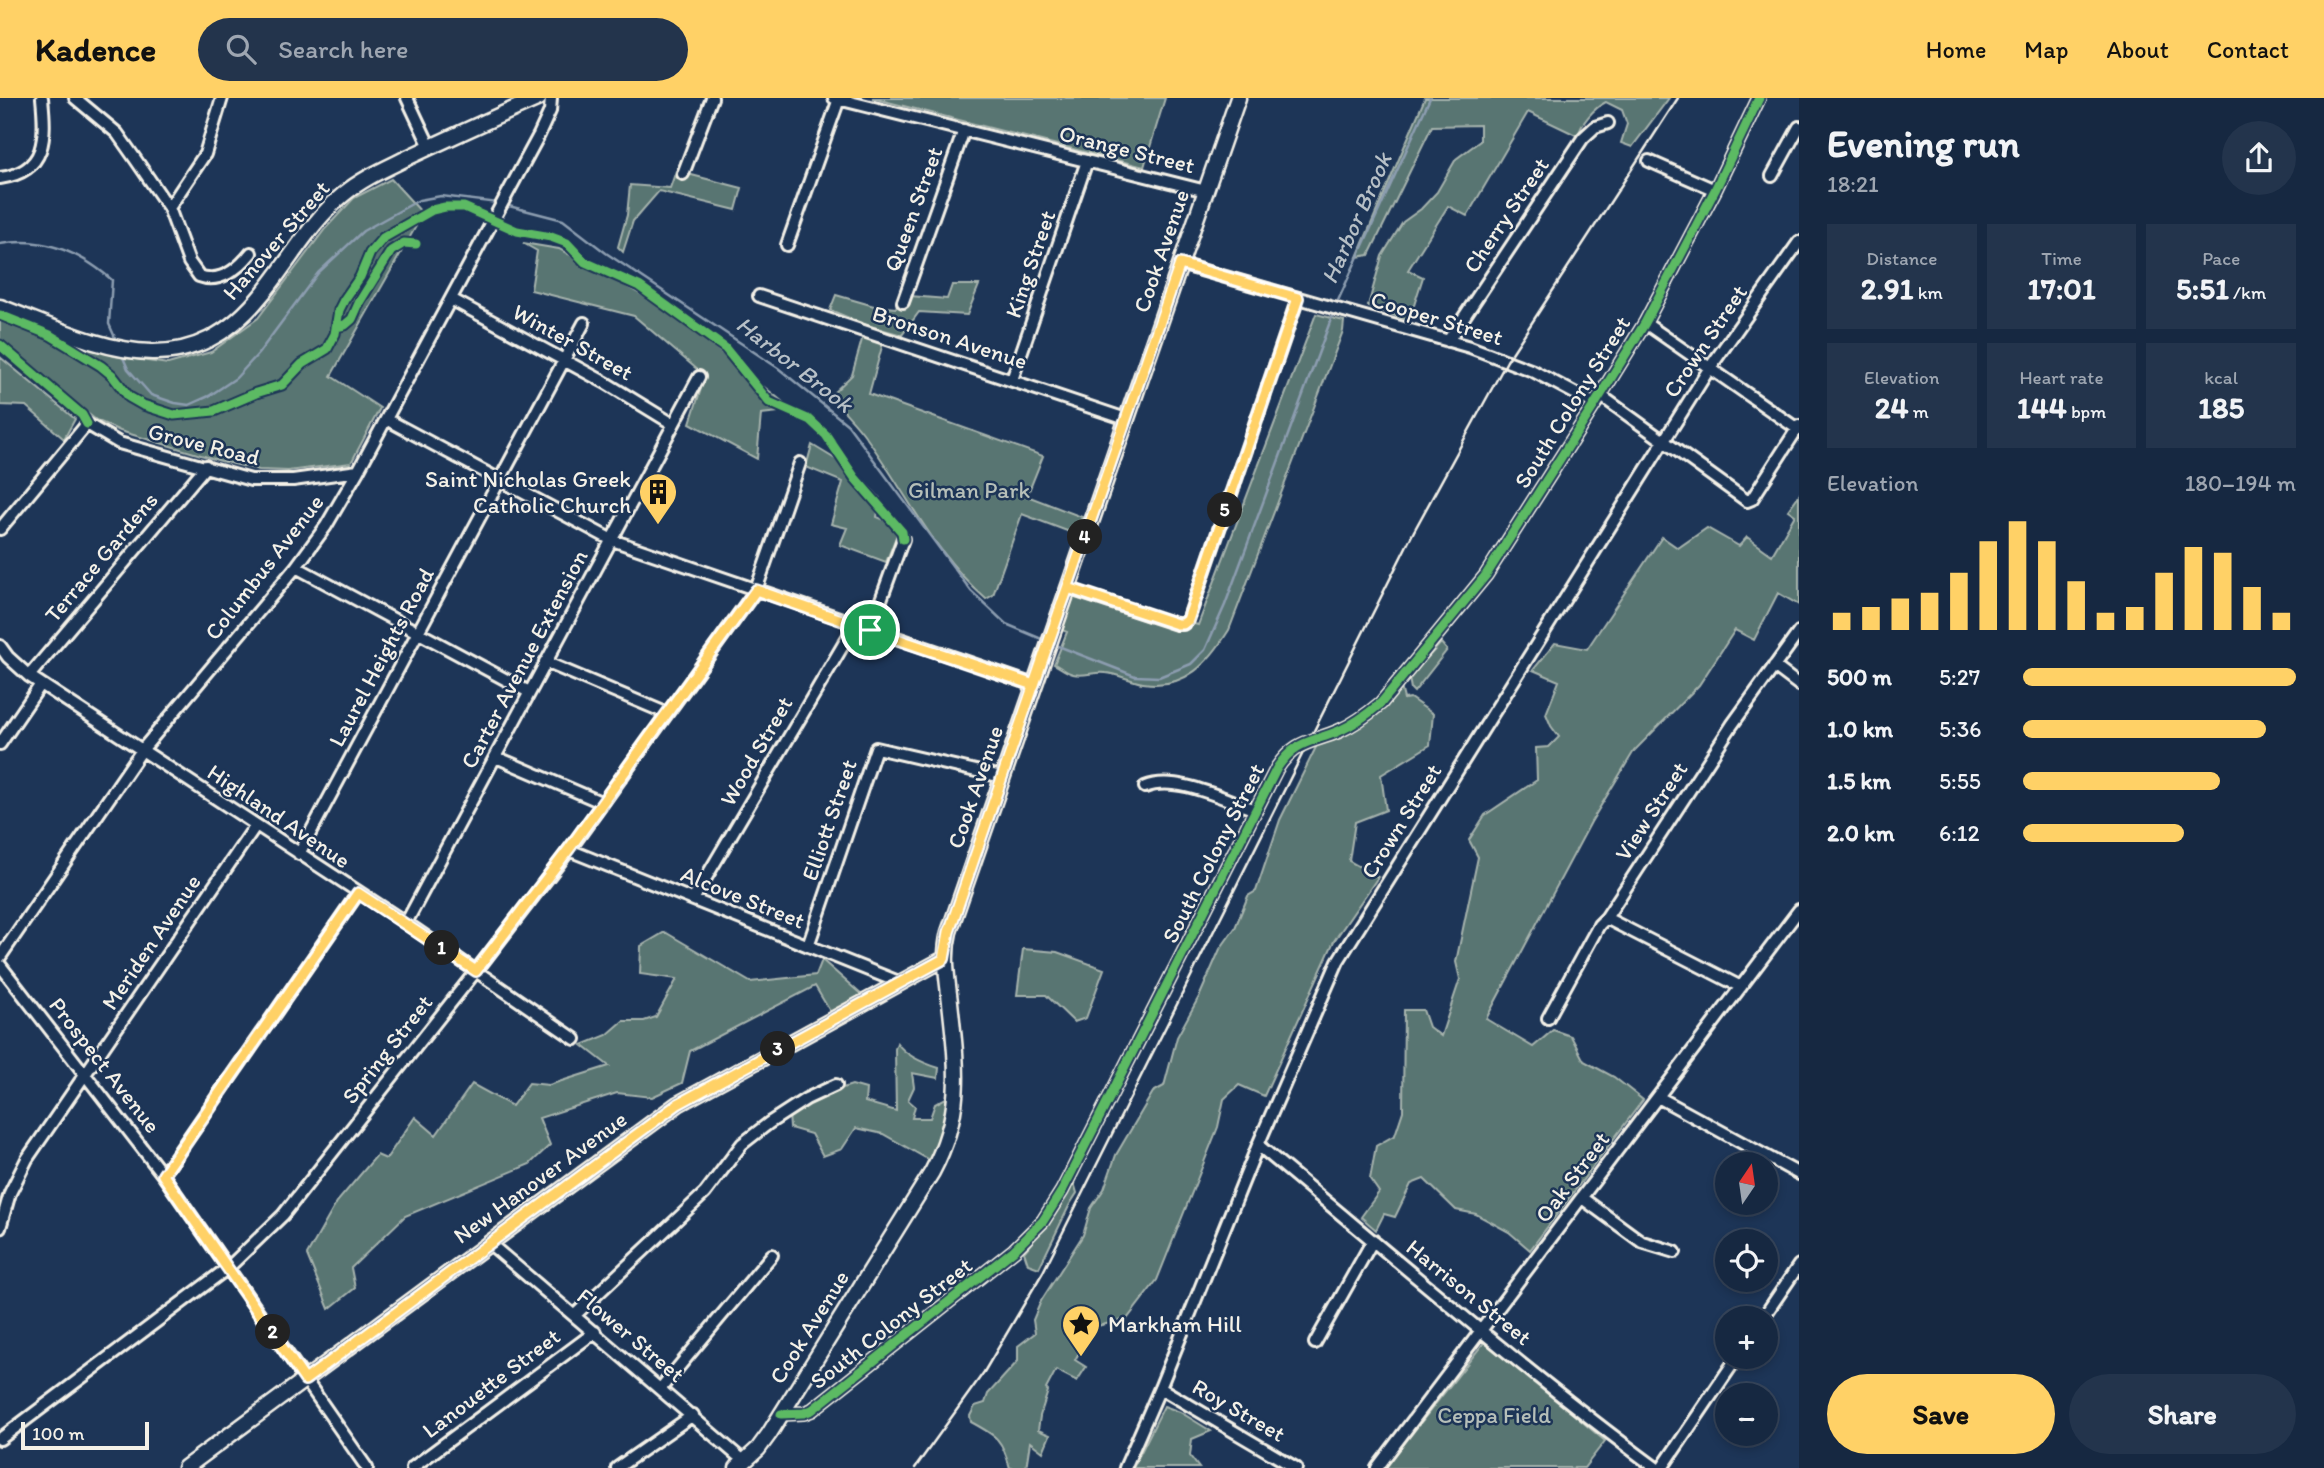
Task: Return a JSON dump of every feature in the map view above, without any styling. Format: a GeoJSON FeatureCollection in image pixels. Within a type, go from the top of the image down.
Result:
{"type":"FeatureCollection","features":[{"type":"Feature","properties":{"kind":"main road","name":"Hanover Street"},"geometry":{"type":"LineString","coordinates":[[0,307],[110,348],[144,353],[197,344],[226,329],[251,307],[321,217],[344,194],[363,181],[430,147],[539,98]]}},
{"type":"Feature","properties":{"kind":"main road","name":"Cook Avenue"},"geometry":{"type":"LineString","coordinates":[[741,1465],[758,1449],[781,1414],[932,1172],[949,1136],[957,1097],[944,959],[949,932],[1238,98]]}},
{"type":"Feature","properties":{"kind":"main road","name":"New Hanover Avenue"},"geometry":{"type":"LineString","coordinates":[[185,1468],[678,1104],[944,959]]}},
{"type":"Feature","properties":{"kind":"street"},"geometry":{"type":"LineString","coordinates":[[0,178],[25,172],[39,156],[44,132],[42,98]]}},
{"type":"Feature","properties":{"kind":"street"},"geometry":{"type":"LineString","coordinates":[[75,98],[117,134],[169,208],[189,262],[199,276],[212,278],[224,275],[240,266],[251,253]]}},
{"type":"Feature","properties":{"kind":"street"},"geometry":{"type":"LineString","coordinates":[[169,208],[205,153],[222,98]]}},
{"type":"Feature","properties":{"kind":"street"},"geometry":{"type":"LineString","coordinates":[[407,98],[430,147]]}},
{"type":"Feature","properties":{"kind":"street","name":"Columbus Avenue"},"geometry":{"type":"LineString","coordinates":[[0,957],[142,750],[296,567],[326,526],[547,119],[551,98]]}},
{"type":"Feature","properties":{"kind":"street"},"geometry":{"type":"LineString","coordinates":[[683,174],[712,98]]}},
{"type":"Feature","properties":{"kind":"street","name":"South Colony Street"},"geometry":{"type":"LineString","coordinates":[[781,1414],[812,1410],[1014,1250],[1043,1221],[1062,1191],[1277,768],[1291,750],[1355,722],[1369,713],[1395,688],[1486,575],[1645,323],[1715,190],[1759,98]]}},
{"type":"Feature","properties":{"kind":"street"},"geometry":{"type":"LineString","coordinates":[[787,245],[837,99]]}},
{"type":"Feature","properties":{"kind":"street","name":"Orange Street"},"geometry":{"type":"LineString","coordinates":[[837,99],[1206,191]]}},
{"type":"Feature","properties":{"kind":"street","name":"Cherry Street"},"geometry":{"type":"LineString","coordinates":[[1448,341],[1583,138],[1595,127],[1608,123]]}},
{"type":"Feature","properties":{"kind":"street"},"geometry":{"type":"LineString","coordinates":[[1772,176],[1799,127]]}},
{"type":"Feature","properties":{"kind":"street","name":"Queen Street"},"geometry":{"type":"LineString","coordinates":[[903,302],[964,130]]}},
{"type":"Feature","properties":{"kind":"street","name":"King Street"},"geometry":{"type":"LineString","coordinates":[[1012,380],[1087,161]]}},
{"type":"Feature","properties":{"kind":"street"},"geometry":{"type":"LineString","coordinates":[[1649,161],[1715,190]]}},
{"type":"Feature","properties":{"kind":"street","name":"Crown Street"},"geometry":{"type":"LineString","coordinates":[[1125,1468],[1258,1145],[1338,961],[1709,369],[1799,242]]}},
{"type":"Feature","properties":{"kind":"street","name":"Cooper Street"},"geometry":{"type":"LineString","coordinates":[[1180,264],[1448,341],[1533,371],[1598,399],[1664,441],[1747,501],[1752,499],[1798,428]]}},
{"type":"Feature","properties":{"kind":"street","name":"Bronson Avenue"},"geometry":{"type":"LineString","coordinates":[[759,296],[1126,419]]}},
{"type":"Feature","properties":{"kind":"street"},"geometry":{"type":"LineString","coordinates":[[1068,588],[1177,624],[1188,620],[1298,298]]}},
{"type":"Feature","properties":{"kind":"street","name":"Winter Street"},"geometry":{"type":"LineString","coordinates":[[450,299],[564,360],[673,424]]}},
{"type":"Feature","properties":{"kind":"street","name":"Laurel Heights Road"},"geometry":{"type":"LineString","coordinates":[[299,854],[584,323]]}},
{"type":"Feature","properties":{"kind":"street"},"geometry":{"type":"LineString","coordinates":[[1645,323],[1798,428]]}},
{"type":"Feature","properties":{"kind":"street","name":"Carter Avenue Extension"},"geometry":{"type":"LineString","coordinates":[[406,923],[699,377]]}},
{"type":"Feature","properties":{"kind":"street"},"geometry":{"type":"LineString","coordinates":[[386,419],[612,540],[1034,685]]}},
{"type":"Feature","properties":{"kind":"street","name":"Grove Road"},"geometry":{"type":"LineString","coordinates":[[0,529],[87,424],[119,443],[251,480],[272,481],[358,471]]}},
{"type":"Feature","properties":{"kind":"street","name":"Spring Street"},"geometry":{"type":"LineString","coordinates":[[0,1439],[229,1267],[283,1215],[569,849],[756,590],[800,463]]}},
{"type":"Feature","properties":{"kind":"street","name":"Terrace Gardens"},"geometry":{"type":"LineString","coordinates":[[29,676],[206,466]]}},
{"type":"Feature","properties":{"kind":"street"},"geometry":{"type":"LineString","coordinates":[[870,630],[903,539]]}},
{"type":"Feature","properties":{"kind":"street"},"geometry":{"type":"LineString","coordinates":[[296,567],[529,692]]}},
{"type":"Feature","properties":{"kind":"street","name":"Wood Street"},"geometry":{"type":"LineString","coordinates":[[694,898],[855,625]]}},
{"type":"Feature","properties":{"kind":"street","name":"View Street"},"geometry":{"type":"LineString","coordinates":[[1548,1018],[1594,933],[1732,725],[1799,632]]}},
{"type":"Feature","properties":{"kind":"street","name":"Highland Avenue"},"geometry":{"type":"LineString","coordinates":[[0,646],[29,676],[406,923],[575,1039]]}},
{"type":"Feature","properties":{"kind":"street"},"geometry":{"type":"LineString","coordinates":[[545,662],[666,713]]}},
{"type":"Feature","properties":{"kind":"street"},"geometry":{"type":"LineString","coordinates":[[1774,666],[1799,685]]}},
{"type":"Feature","properties":{"kind":"street"},"geometry":{"type":"LineString","coordinates":[[0,744],[41,684]]}},
{"type":"Feature","properties":{"kind":"street","name":"Elliott Street"},"geometry":{"type":"LineString","coordinates":[[808,946],[876,748],[1002,777]]}},
{"type":"Feature","properties":{"kind":"street"},"geometry":{"type":"LineString","coordinates":[[496,757],[603,803]]}},
{"type":"Feature","properties":{"kind":"street"},"geometry":{"type":"LineString","coordinates":[[1145,787],[1173,782],[1256,810]]}},
{"type":"Feature","properties":{"kind":"street","name":"Meriden Avenue"},"geometry":{"type":"LineString","coordinates":[[0,1228],[18,1175],[256,825]]}},
{"type":"Feature","properties":{"kind":"street","name":"Alcove Street"},"geometry":{"type":"LineString","coordinates":[[569,849],[901,983]]}},
{"type":"Feature","properties":{"kind":"street"},"geometry":{"type":"LineString","coordinates":[[163,1175],[358,893]]}},
{"type":"Feature","properties":{"kind":"street","name":"Oak Street"},"geometry":{"type":"LineString","coordinates":[[1377,1468],[1799,910]]}},
{"type":"Feature","properties":{"kind":"street"},"geometry":{"type":"LineString","coordinates":[[1606,918],[1741,987]]}},
{"type":"Feature","properties":{"kind":"street","name":"Prospect Avenue"},"geometry":{"type":"LineString","coordinates":[[0,965],[163,1175],[367,1468]]}},
{"type":"Feature","properties":{"kind":"street"},"geometry":{"type":"LineString","coordinates":[[575,1315],[705,1193],[746,1141],[806,1099],[836,1085]]}},
{"type":"Feature","properties":{"kind":"street"},"geometry":{"type":"LineString","coordinates":[[1658,1097],[1799,1174]]}},
{"type":"Feature","properties":{"kind":"street","name":"Harrison Street"},"geometry":{"type":"LineString","coordinates":[[1258,1145],[1482,1331],[1609,1434],[1656,1468]]}},
{"type":"Feature","properties":{"kind":"street"},"geometry":{"type":"LineString","coordinates":[[1583,1198],[1642,1242],[1675,1252]]}},
{"type":"Feature","properties":{"kind":"street"},"geometry":{"type":"LineString","coordinates":[[1315,1343],[1373,1240]]}},
{"type":"Feature","properties":{"kind":"street","name":"Flower Street"},"geometry":{"type":"LineString","coordinates":[[489,1242],[693,1415],[741,1465]]}},
{"type":"Feature","properties":{"kind":"street"},"geometry":{"type":"LineString","coordinates":[[661,1388],[772,1255]]}},
{"type":"Feature","properties":{"kind":"street"},"geometry":{"type":"LineString","coordinates":[[1771,1306],[1799,1265]]}},
{"type":"Feature","properties":{"kind":"street","name":"Lanouette Street"},"geometry":{"type":"LineString","coordinates":[[412,1468],[595,1332]]}},
{"type":"Feature","properties":{"kind":"street"},"geometry":{"type":"LineString","coordinates":[[1662,1468],[1729,1369]]}},
{"type":"Feature","properties":{"kind":"street","name":"Roy Street"},"geometry":{"type":"LineString","coordinates":[[1160,1388],[1296,1468]]}},
{"type":"Feature","properties":{"kind":"street"},"geometry":{"type":"LineString","coordinates":[[617,1468],[693,1415]]}},
{"type":"Feature","properties":{"kind":"green space"},"geometry":{"type":"Polygon","coordinates":[[[872,98],[1165,98],[1144,167],[872,98]]]}},
{"type":"Feature","properties":{"kind":"green space"},"geometry":{"type":"Polygon","coordinates":[[[1425,98],[1669,98],[1632,147],[1621,143],[1627,124],[1622,110],[1606,102],[1589,116],[1578,136],[1528,112],[1467,216],[1448,206],[1408,270],[1423,277],[1409,321],[1368,306],[1382,256],[1403,222],[1421,209],[1437,192],[1456,159],[1480,141],[1480,125],[1432,126],[1369,255],[1357,257],[1425,98]]]}},
{"type":"Feature","properties":{"kind":"green space"},"geometry":{"type":"Polygon","coordinates":[[[676,171],[742,188],[736,210],[659,191],[633,221],[623,252],[618,247],[627,215],[630,185],[670,188],[676,171]]]}},
{"type":"Feature","properties":{"kind":"green space"},"geometry":{"type":"Polygon","coordinates":[[[391,179],[423,214],[331,376],[380,408],[351,463],[288,471],[259,470],[120,431],[96,420],[0,343],[0,312],[114,356],[168,364],[211,352],[258,318],[325,229],[354,198],[391,179]]]}},
{"type":"Feature","properties":{"kind":"green space"},"geometry":{"type":"Polygon","coordinates":[[[523,243],[559,249],[667,309],[803,418],[788,411],[761,414],[757,459],[690,423],[705,376],[634,316],[531,290],[537,251],[523,243]]]}},
{"type":"Feature","properties":{"kind":"green space"},"geometry":{"type":"Polygon","coordinates":[[[952,285],[979,285],[967,315],[919,312],[902,335],[866,325],[830,310],[836,295],[874,306],[896,308],[898,302],[910,296],[947,299],[952,285]]]}},
{"type":"Feature","properties":{"kind":"green space"},"geometry":{"type":"Polygon","coordinates":[[[1316,314],[1344,321],[1343,331],[1229,630],[1213,653],[1184,678],[1158,684],[1138,682],[1106,673],[1073,674],[1054,664],[1067,632],[1062,630],[1076,591],[1198,625],[1316,314]]]}},
{"type":"Feature","properties":{"kind":"green space","name":"Gilman Park"},"geometry":{"type":"Polygon","coordinates":[[[863,336],[883,343],[869,394],[1043,456],[1027,496],[1082,517],[1075,534],[1022,514],[993,595],[986,599],[950,561],[863,433],[830,396],[852,375],[863,336]]]}},
{"type":"Feature","properties":{"kind":"green space"},"geometry":{"type":"Polygon","coordinates":[[[0,357],[75,419],[64,439],[26,406],[0,405],[0,357]]]}},
{"type":"Feature","properties":{"kind":"green space"},"geometry":{"type":"Polygon","coordinates":[[[812,445],[855,471],[880,498],[877,517],[894,524],[898,532],[886,562],[840,545],[847,528],[831,524],[843,482],[806,467],[812,445]]]}},
{"type":"Feature","properties":{"kind":"green space"},"geometry":{"type":"Polygon","coordinates":[[[1799,495],[1799,605],[1778,593],[1754,640],[1735,630],[1699,685],[1634,751],[1591,822],[1486,1019],[1533,1047],[1553,1030],[1571,1036],[1584,1061],[1614,1077],[1643,1100],[1530,1250],[1509,1232],[1476,1214],[1456,1210],[1424,1179],[1411,1184],[1395,1217],[1384,1214],[1376,1230],[1361,1217],[1379,1192],[1370,1179],[1376,1146],[1395,1135],[1403,1111],[1404,1010],[1423,1010],[1429,1027],[1441,1036],[1460,979],[1456,962],[1478,857],[1469,840],[1485,815],[1537,780],[1536,748],[1549,747],[1559,737],[1546,714],[1559,681],[1533,670],[1555,643],[1587,649],[1662,537],[1678,548],[1707,528],[1739,546],[1747,537],[1772,555],[1795,515],[1788,510],[1799,495]]]}},
{"type":"Feature","properties":{"kind":"green space"},"geometry":{"type":"Polygon","coordinates":[[[1441,643],[1447,650],[1414,692],[1409,678],[1441,643]]]}},
{"type":"Feature","properties":{"kind":"green space"},"geometry":{"type":"Polygon","coordinates":[[[1401,687],[1404,699],[1410,698],[1433,714],[1430,745],[1381,775],[1386,810],[1355,822],[1349,861],[1378,877],[1334,941],[1264,1096],[1239,1085],[1224,1099],[1218,1127],[1157,1280],[1127,1319],[1093,1327],[1075,1360],[1086,1367],[1077,1381],[1056,1370],[1046,1389],[1048,1391],[1040,1416],[1038,1430],[1050,1435],[1043,1452],[1030,1442],[1026,1468],[1010,1468],[997,1439],[971,1422],[970,1416],[975,1406],[985,1403],[988,1394],[1018,1361],[1018,1346],[1035,1333],[1033,1320],[1041,1301],[1083,1235],[1091,1208],[1104,1189],[1116,1155],[1153,1092],[1164,1086],[1177,1037],[1200,995],[1220,949],[1235,928],[1248,896],[1256,891],[1280,820],[1319,741],[1368,720],[1401,687]]]}},
{"type":"Feature","properties":{"kind":"green space"},"geometry":{"type":"Polygon","coordinates":[[[665,932],[750,982],[816,975],[822,960],[863,996],[831,1013],[815,986],[690,1051],[682,1083],[652,1097],[617,1093],[539,1118],[550,1145],[530,1164],[405,1216],[351,1268],[355,1288],[329,1309],[307,1255],[337,1202],[377,1155],[386,1159],[415,1117],[436,1135],[472,1084],[512,1106],[529,1083],[549,1085],[609,1066],[582,1045],[607,1035],[623,1021],[644,1021],[656,1017],[677,979],[640,974],[641,946],[665,932]]]}},
{"type":"Feature","properties":{"kind":"green space"},"geometry":{"type":"Polygon","coordinates":[[[1023,949],[1057,952],[1104,969],[1086,1018],[1074,1022],[1046,995],[1017,995],[1023,949]]]}},
{"type":"Feature","properties":{"kind":"green space"},"geometry":{"type":"Polygon","coordinates":[[[897,1043],[915,1058],[939,1068],[938,1078],[912,1073],[914,1087],[908,1100],[915,1106],[912,1118],[930,1118],[935,1104],[948,1097],[948,1079],[953,1079],[949,1111],[931,1161],[883,1134],[856,1128],[842,1149],[823,1156],[811,1134],[790,1128],[789,1114],[821,1095],[852,1085],[866,1089],[865,1102],[896,1111],[897,1043]]]}},
{"type":"Feature","properties":{"kind":"green space"},"geometry":{"type":"Polygon","coordinates":[[[1073,1179],[1077,1193],[1039,1268],[1028,1264],[1024,1252],[1038,1235],[1073,1179]]]}},
{"type":"Feature","properties":{"kind":"green space","name":"Ceppa Field"},"geometry":{"type":"Polygon","coordinates":[[[1486,1340],[1605,1441],[1584,1468],[1385,1468],[1486,1340]]]}},
{"type":"Feature","properties":{"kind":"green space"},"geometry":{"type":"Polygon","coordinates":[[[1164,1406],[1180,1412],[1211,1431],[1192,1439],[1190,1456],[1199,1468],[1133,1468],[1164,1406]]]}},
{"type":"Feature","properties":{"kind":"waterway","name":"Harbor Brook"},"geometry":{"type":"LineString","coordinates":[[1336,305],[1430,98]]}},
{"type":"Feature","properties":{"kind":"waterway","name":"Harbor Brook"},"geometry":{"type":"LineString","coordinates":[[122,355],[128,369],[151,395],[189,405],[209,396],[236,378],[258,354],[318,273],[363,231],[419,200],[441,196],[498,203]]}},
{"type":"Feature","properties":{"kind":"waterway","name":"Harbor Brook"},"geometry":{"type":"LineString","coordinates":[[505,205],[563,220],[606,253],[778,368],[848,425],[971,591],[1006,624],[1044,640]]}},
{"type":"Feature","properties":{"kind":"waterway","name":"Harbor Brook"},"geometry":{"type":"LineString","coordinates":[[0,244],[31,242],[60,248],[87,261],[112,280],[109,324],[117,342]]}},
{"type":"Feature","properties":{"kind":"waterway","name":"Harbor Brook"},"geometry":{"type":"LineString","coordinates":[[1053,644],[1135,676],[1159,677],[1191,664],[1205,650],[1225,605],[1334,311]]}},
{"type":"Feature","properties":{"kind":"railway"},"geometry":{"type":"LineString","coordinates":[[915,1468],[984,1372],[1043,1272],[1414,531],[1507,361],[1678,98]]}},
{"type":"Feature","properties":{"kind":"cycle path"},"geometry":{"type":"LineString","coordinates":[[781,1414],[812,1410],[1014,1250],[1043,1221],[1062,1191],[1277,768],[1297,747],[1345,728],[1381,703],[1486,575],[1645,323],[1715,190],[1759,98]]}},
{"type":"Feature","properties":{"kind":"cycle path"},"geometry":{"type":"LineString","coordinates":[[0,315],[50,335],[101,366],[112,375],[129,397],[143,405],[174,415],[214,411],[282,385],[302,364],[327,349],[335,334],[339,310],[344,300],[360,277],[370,253],[383,238],[432,210],[464,207],[517,231],[551,237],[567,243],[585,262],[639,286],[725,348],[769,402],[810,420],[826,435],[855,478],[902,532],[903,539]]}},
{"type":"Feature","properties":{"kind":"cycle path"},"geometry":{"type":"LineString","coordinates":[[336,327],[345,325],[352,319],[391,251],[404,243],[416,244]]}},
{"type":"Feature","properties":{"kind":"cycle path"},"geometry":{"type":"LineString","coordinates":[[0,345],[82,415],[87,424]]}},
{"type":"Feature","properties":{"kind":"place","name":"Saint Nicholas Greek Catholic Church"},"geometry":{"type":"Point","coordinates":[658,526]}},
{"type":"Feature","properties":{"kind":"place","name":"Markham Hill"},"geometry":{"type":"Point","coordinates":[1081,1358]}},
{"type":"Feature","properties":{"kind":"route"},"geometry":{"type":"LineString","coordinates":[[870,630],[756,590],[569,849],[476,971],[358,893],[163,1175],[305,1380],[678,1104],[944,959],[949,932],[1044,655],[1180,264],[1298,298],[1188,620],[1183,624],[1068,588],[1034,685],[870,630]]}}]}
